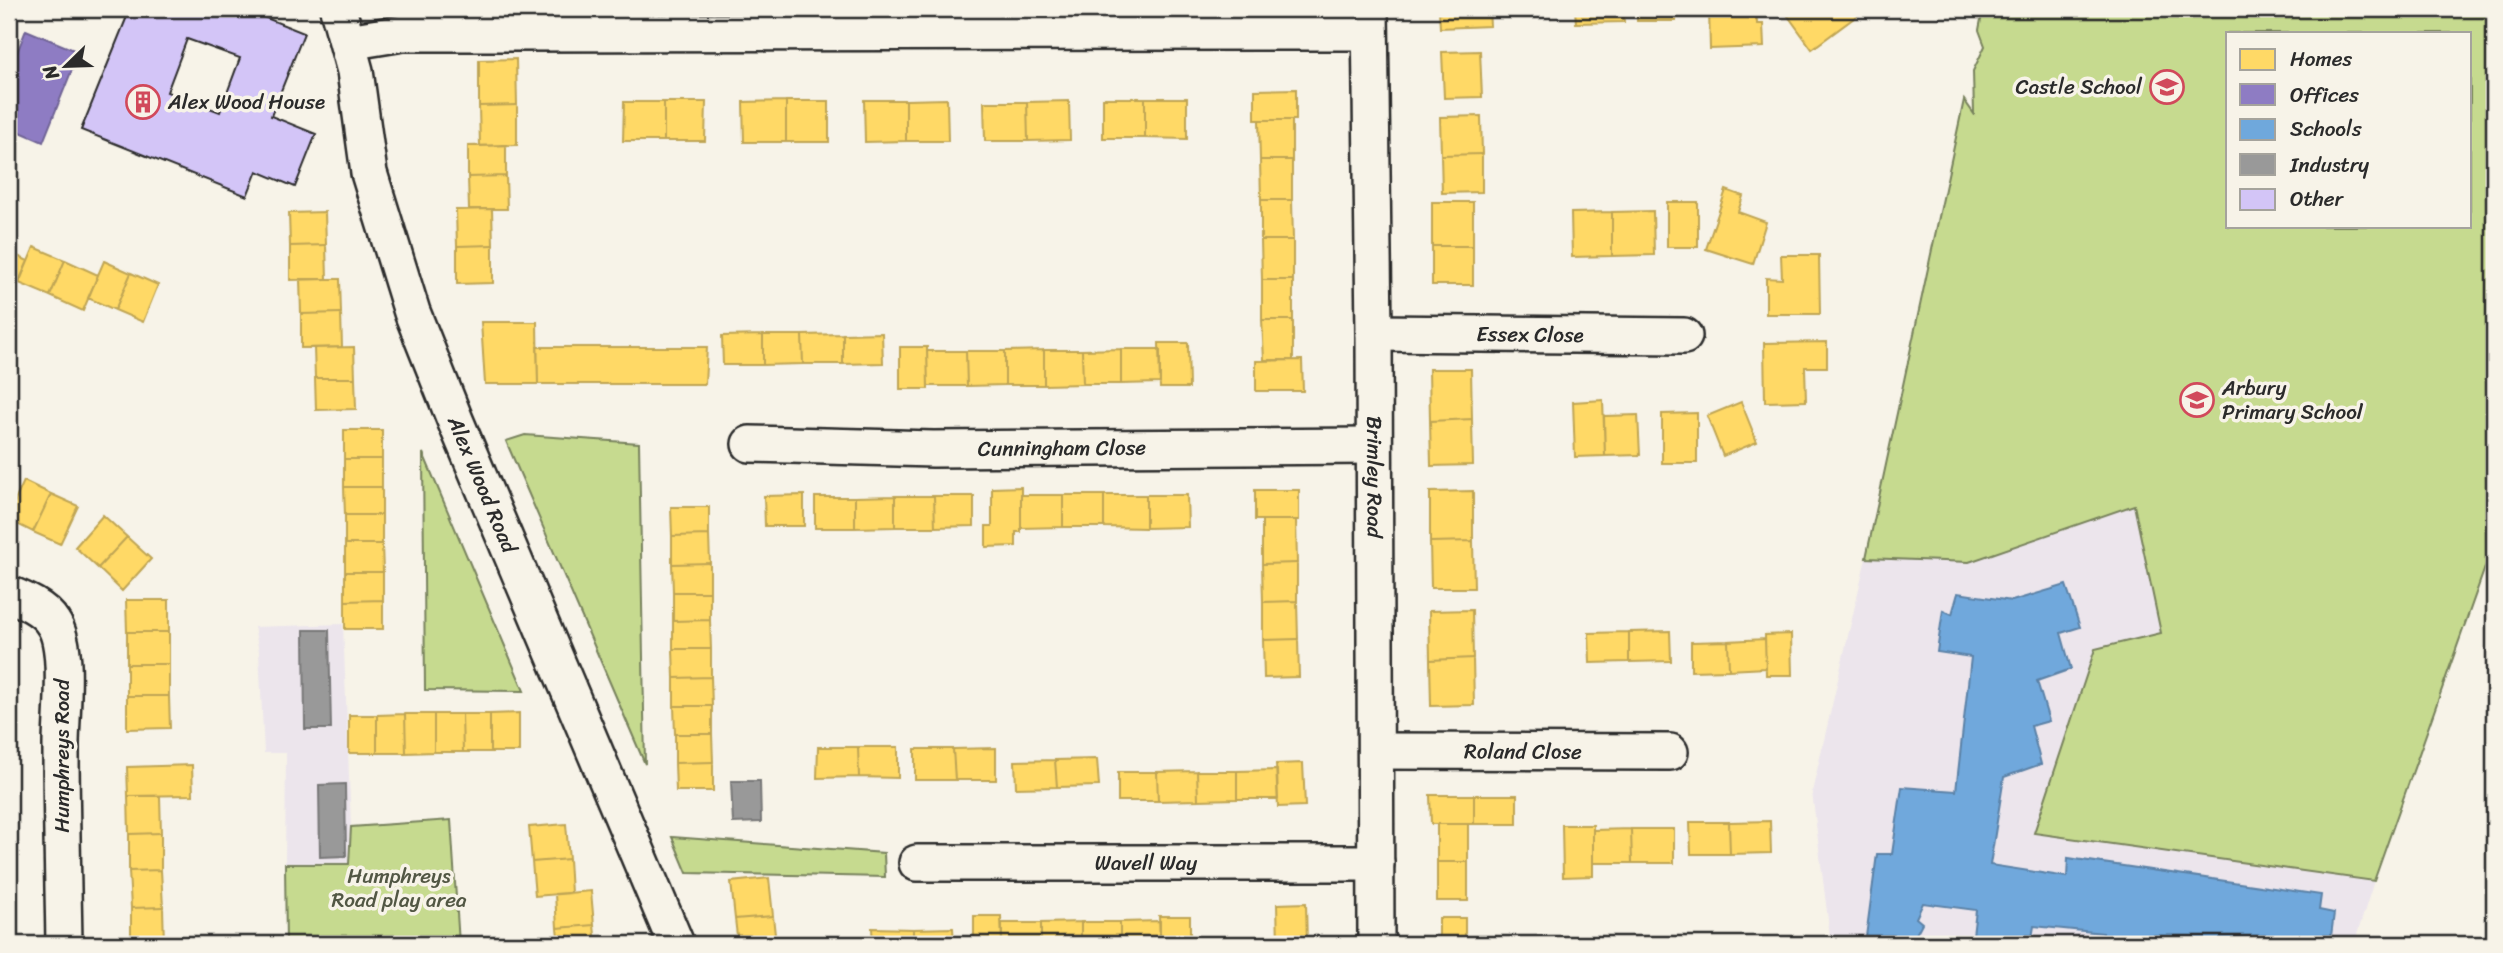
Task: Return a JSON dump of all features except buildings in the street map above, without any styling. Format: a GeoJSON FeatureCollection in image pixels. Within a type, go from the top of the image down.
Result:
{"type":"FeatureCollection","features":[{"type":"Feature","properties":{"kind":"street","name":"Alex Wood Road"},"geometry":{"type":"LineString","coordinates":[[338,9],[355,71],[369,173],[412,312],[455,421],[676,944]]}},
{"type":"Feature","properties":{"kind":"street"},"geometry":{"type":"LineString","coordinates":[[348,42],[403,33],[1370,20]]}},
{"type":"Feature","properties":{"kind":"street","name":"Brimley Road"},"geometry":{"type":"LineString","coordinates":[[1370,20],[1376,944]]}},
{"type":"Feature","properties":{"kind":"street","name":"Essex Close"},"geometry":{"type":"LineString","coordinates":[[1374,333],[1684,336]]}},
{"type":"Feature","properties":{"kind":"street","name":"Cunningham Close"},"geometry":{"type":"LineString","coordinates":[[750,444],[933,449],[1373,446]]}},
{"type":"Feature","properties":{"kind":"street","name":"Humphreys Road"},"geometry":{"type":"LineString","coordinates":[[9,594],[42,612],[53,623],[60,639],[64,944]]}},
{"type":"Feature","properties":{"kind":"street","name":"Roland Close"},"geometry":{"type":"LineString","coordinates":[[1376,751],[1670,752]]}},
{"type":"Feature","properties":{"kind":"street","name":"Wavell Way"},"geometry":{"type":"LineString","coordinates":[[917,863],[1376,863]]}},
{"type":"Feature","properties":{"kind":"shaded area","name":"Arbury Primary School"},"geometry":{"type":"Polygon","coordinates":[[[1964,100],[1975,116],[2230,228],[2494,542],[2354,944],[1831,944],[1812,792],[1866,558],[1964,100]]]}},
{"type":"Feature","properties":{"kind":"shaded area"},"geometry":{"type":"Polygon","coordinates":[[[343,624],[351,827],[349,865],[285,864],[286,753],[264,753],[259,651],[254,627],[343,624]]]}},
{"type":"Feature","properties":{"kind":"green space","name":"Arbury Primary School"},"geometry":{"type":"Polygon","coordinates":[[[1983,9],[2494,9],[2494,542],[2374,881],[2034,833],[2095,649],[2161,633],[2134,505],[1969,562],[1866,558],[1964,100],[1974,114],[1973,71],[1985,46],[1979,30],[1983,9]]]}},
{"type":"Feature","properties":{"kind":"green space"},"geometry":{"type":"Polygon","coordinates":[[[525,435],[639,443],[645,764],[506,441],[525,435]]]}},
{"type":"Feature","properties":{"kind":"green space"},"geometry":{"type":"Polygon","coordinates":[[[423,453],[524,691],[425,690],[423,453]]]}},
{"type":"Feature","properties":{"kind":"green space","name":"Humphreys Road play area"},"geometry":{"type":"Polygon","coordinates":[[[451,820],[459,944],[286,944],[285,864],[349,864],[351,827],[451,820]]]}},
{"type":"Feature","properties":{"kind":"green space"},"geometry":{"type":"Polygon","coordinates":[[[672,837],[884,853],[885,877],[687,873],[672,837]]]}},
{"type":"Feature","properties":{"kind":"place","name":"Castle School"},"geometry":{"type":"Point","coordinates":[2167,87]}},
{"type":"Feature","properties":{"kind":"place","name":"Alex Wood House"},"geometry":{"type":"Point","coordinates":[143,102]}},
{"type":"Feature","properties":{"kind":"place","name":"Arbury Primary School"},"geometry":{"type":"Point","coordinates":[2197,400]}}]}
